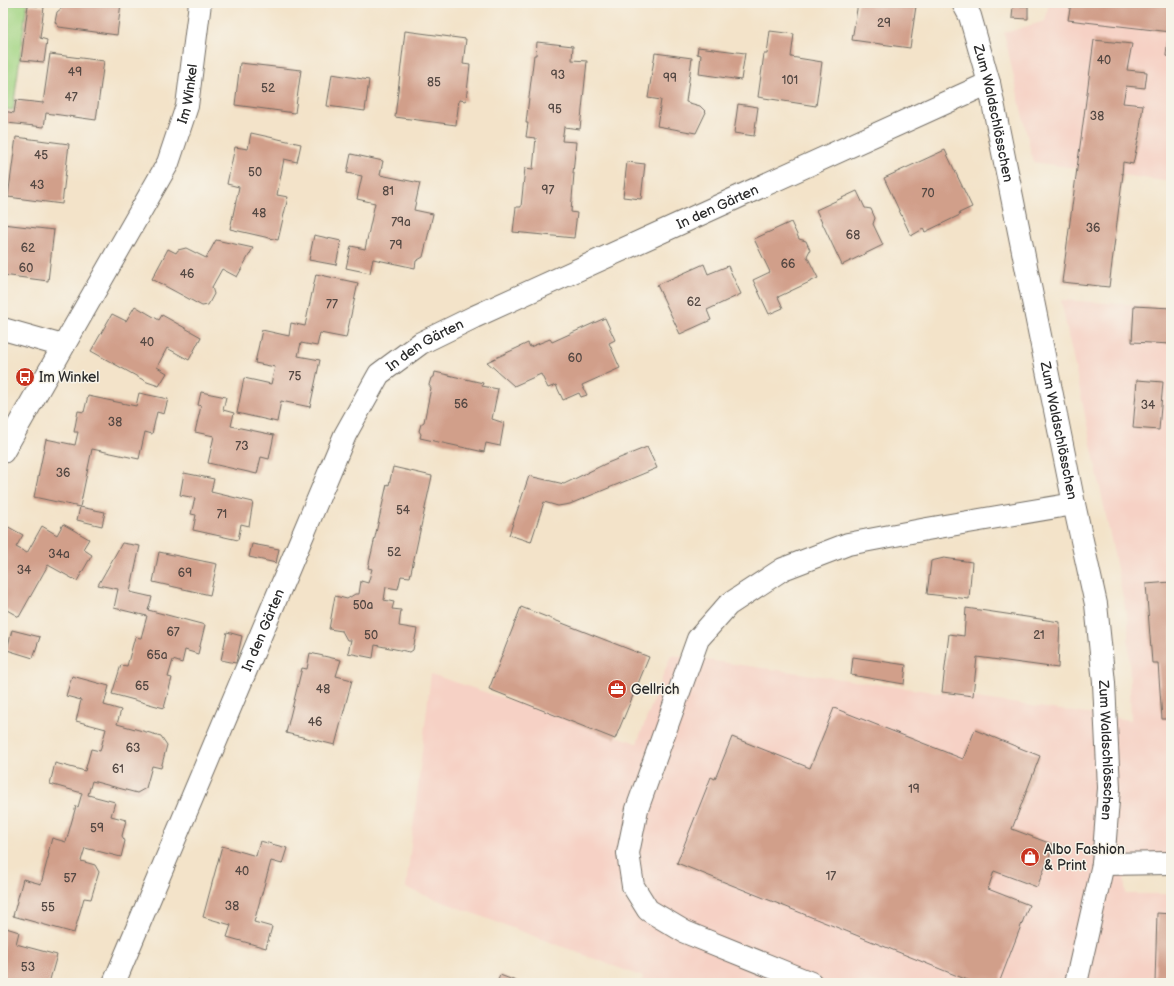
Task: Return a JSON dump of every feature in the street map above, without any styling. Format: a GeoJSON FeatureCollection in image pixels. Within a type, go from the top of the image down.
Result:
{"type":"FeatureCollection","features":[{"type":"Feature","properties":{"kind":"street","name":"Im Winkel"},"geometry":{"type":"LineString","coordinates":[[3,452],[168,162],[187,106],[200,3]]}},
{"type":"Feature","properties":{"kind":"street","name":"Zum Waldschlösschen"},"geometry":{"type":"LineString","coordinates":[[963,3],[970,16],[989,83],[1074,504],[1096,604],[1104,683],[1109,788],[1103,864],[1076,983]]}},
{"type":"Feature","properties":{"kind":"street","name":"In den Gärten"},"geometry":{"type":"LineString","coordinates":[[114,983],[345,435],[379,374],[421,343],[474,317],[989,83]]}},
{"type":"Feature","properties":{"kind":"street"},"geometry":{"type":"LineString","coordinates":[[3,329],[63,346]]}},
{"type":"Feature","properties":{"kind":"street"},"geometry":{"type":"LineString","coordinates":[[811,983],[685,932],[648,910],[633,886],[628,853],[637,809],[698,639],[728,605],[783,569],[848,544],[1074,504]]}},
{"type":"Feature","properties":{"kind":"street"},"geometry":{"type":"LineString","coordinates":[[1103,864],[1171,863]]}},
{"type":"Feature","properties":{"kind":"shaded area"},"geometry":{"type":"Polygon","coordinates":[[[1049,3],[1171,3],[1171,182],[1033,162],[1004,33],[1045,21],[1049,3]]]}},
{"type":"Feature","properties":{"kind":"shaded area"},"geometry":{"type":"Polygon","coordinates":[[[1061,300],[1171,307],[1171,867],[1124,878],[1126,894],[1171,894],[1171,983],[641,983],[643,977],[406,888],[431,674],[637,743],[671,655],[1131,720],[1128,621],[1061,300]]]}},
{"type":"Feature","properties":{"kind":"green space"},"geometry":{"type":"Polygon","coordinates":[[[3,3],[27,3],[13,110],[3,109],[3,3]]]}},
{"type":"Feature","properties":{"kind":"building"},"geometry":{"type":"Polygon","coordinates":[[[62,3],[121,3],[117,35],[59,27],[55,22],[57,12],[62,8],[62,3]]]}},
{"type":"Feature","properties":{"kind":"building"},"geometry":{"type":"Polygon","coordinates":[[[858,3],[898,3],[916,6],[910,48],[852,40],[858,3]]]}},
{"type":"Feature","properties":{"kind":"building"},"geometry":{"type":"Polygon","coordinates":[[[1071,3],[1157,3],[1171,5],[1171,32],[1068,20],[1071,3]]]}},
{"type":"Feature","properties":{"kind":"building"},"geometry":{"type":"Polygon","coordinates":[[[28,5],[44,7],[40,38],[47,40],[44,62],[21,60],[28,5]]]}},
{"type":"Feature","properties":{"kind":"building"},"geometry":{"type":"Polygon","coordinates":[[[1013,6],[1028,6],[1028,19],[1012,18],[1013,6]]]}},
{"type":"Feature","properties":{"kind":"building"},"geometry":{"type":"Polygon","coordinates":[[[405,31],[466,39],[463,64],[470,65],[466,101],[459,100],[456,125],[395,117],[405,31]]]}},
{"type":"Feature","properties":{"kind":"building"},"geometry":{"type":"Polygon","coordinates":[[[770,31],[794,34],[791,57],[822,62],[816,106],[758,97],[764,54],[767,54],[770,31]]]}},
{"type":"Feature","properties":{"kind":"building"},"geometry":{"type":"Polygon","coordinates":[[[1168,35],[1171,35],[1171,57],[1166,56],[1168,35]]]}},
{"type":"Feature","properties":{"kind":"building"},"geometry":{"type":"Polygon","coordinates":[[[1094,40],[1132,44],[1127,70],[1147,72],[1145,88],[1126,86],[1123,103],[1143,105],[1139,136],[1133,164],[1123,162],[1123,174],[1109,287],[1062,282],[1094,40]]]}},
{"type":"Feature","properties":{"kind":"building"},"geometry":{"type":"Polygon","coordinates":[[[537,42],[573,46],[572,60],[587,61],[580,129],[564,127],[562,141],[576,142],[571,212],[577,213],[574,238],[513,232],[516,207],[521,207],[525,168],[533,169],[536,138],[526,137],[528,123],[526,123],[534,55],[536,55],[537,42]]]}},
{"type":"Feature","properties":{"kind":"building"},"geometry":{"type":"Polygon","coordinates":[[[698,47],[745,53],[741,80],[699,74],[701,55],[697,54],[698,47]]]}},
{"type":"Feature","properties":{"kind":"building"},"geometry":{"type":"Polygon","coordinates":[[[655,53],[692,58],[686,102],[700,106],[706,112],[696,133],[657,126],[661,100],[648,98],[655,53]]]}},
{"type":"Feature","properties":{"kind":"building"},"geometry":{"type":"Polygon","coordinates":[[[50,54],[104,61],[96,120],[46,113],[44,127],[7,123],[5,137],[3,137],[3,111],[14,113],[16,100],[43,103],[50,54]]]}},
{"type":"Feature","properties":{"kind":"building"},"geometry":{"type":"Polygon","coordinates":[[[240,63],[301,70],[295,113],[235,105],[240,63]]]}},
{"type":"Feature","properties":{"kind":"building"},"geometry":{"type":"Polygon","coordinates":[[[332,74],[369,80],[365,111],[327,106],[332,74]]]}},
{"type":"Feature","properties":{"kind":"building"},"geometry":{"type":"Polygon","coordinates":[[[738,104],[758,107],[754,136],[734,133],[738,104]]]}},
{"type":"Feature","properties":{"kind":"building"},"geometry":{"type":"Polygon","coordinates":[[[251,133],[301,144],[297,162],[284,159],[277,195],[288,197],[278,240],[230,229],[239,187],[227,184],[235,147],[248,149],[251,133]]]}},
{"type":"Feature","properties":{"kind":"building"},"geometry":{"type":"Polygon","coordinates":[[[16,137],[69,144],[62,204],[8,197],[16,137]]]}},
{"type":"Feature","properties":{"kind":"building"},"geometry":{"type":"Polygon","coordinates":[[[945,150],[972,207],[959,213],[960,215],[925,232],[923,229],[911,236],[884,178],[945,150]]]}},
{"type":"Feature","properties":{"kind":"building"},"geometry":{"type":"Polygon","coordinates":[[[351,154],[383,161],[380,175],[420,183],[414,210],[433,214],[423,257],[416,261],[415,268],[373,259],[370,273],[346,268],[351,246],[365,249],[375,203],[357,199],[362,176],[347,173],[351,154]]]}},
{"type":"Feature","properties":{"kind":"building"},"geometry":{"type":"Polygon","coordinates":[[[627,162],[645,164],[641,199],[623,197],[627,162]]]}},
{"type":"Feature","properties":{"kind":"building"},"geometry":{"type":"Polygon","coordinates":[[[857,191],[865,208],[871,209],[875,218],[873,224],[883,245],[842,265],[816,210],[857,191]]]}},
{"type":"Feature","properties":{"kind":"building"},"geometry":{"type":"Polygon","coordinates":[[[791,222],[799,239],[806,241],[810,250],[807,256],[818,278],[778,297],[783,308],[769,314],[753,280],[770,272],[754,239],[791,222]]]}},
{"type":"Feature","properties":{"kind":"building"},"geometry":{"type":"Polygon","coordinates":[[[3,224],[54,230],[48,281],[3,275],[3,224]]]}},
{"type":"Feature","properties":{"kind":"building"},"geometry":{"type":"Polygon","coordinates":[[[314,235],[341,241],[336,265],[309,260],[314,235]]]}},
{"type":"Feature","properties":{"kind":"building"},"geometry":{"type":"Polygon","coordinates":[[[216,240],[253,248],[237,277],[222,269],[212,287],[214,294],[208,305],[202,306],[152,279],[168,249],[176,253],[178,250],[186,248],[206,258],[216,240]]]}},
{"type":"Feature","properties":{"kind":"building"},"geometry":{"type":"Polygon","coordinates":[[[704,264],[708,274],[728,266],[741,294],[707,310],[711,320],[680,334],[657,285],[704,264]]]}},
{"type":"Feature","properties":{"kind":"building"},"geometry":{"type":"Polygon","coordinates":[[[316,274],[358,283],[346,338],[320,333],[317,346],[301,343],[298,356],[320,360],[310,407],[281,401],[277,422],[237,413],[244,378],[271,384],[275,367],[255,363],[262,330],[289,336],[291,323],[305,326],[316,274]]]}},
{"type":"Feature","properties":{"kind":"building"},"geometry":{"type":"Polygon","coordinates":[[[135,306],[159,320],[162,315],[201,337],[189,360],[167,348],[157,367],[167,373],[159,386],[147,382],[91,351],[112,314],[126,321],[135,306]]]}},
{"type":"Feature","properties":{"kind":"building"},"geometry":{"type":"Polygon","coordinates":[[[1134,306],[1171,308],[1171,344],[1132,342],[1134,306]]]}},
{"type":"Feature","properties":{"kind":"building"},"geometry":{"type":"Polygon","coordinates":[[[605,318],[615,340],[609,343],[620,368],[582,385],[587,395],[581,397],[579,393],[563,400],[556,385],[548,388],[541,374],[514,386],[487,362],[528,343],[530,347],[550,339],[552,342],[605,318]]]}},
{"type":"Feature","properties":{"kind":"building"},"geometry":{"type":"Polygon","coordinates":[[[435,372],[483,383],[482,386],[498,389],[492,419],[504,423],[500,446],[486,443],[484,452],[420,438],[421,434],[419,431],[421,424],[424,422],[431,388],[429,385],[435,372]]]}},
{"type":"Feature","properties":{"kind":"building"},"geometry":{"type":"Polygon","coordinates":[[[1137,380],[1163,382],[1159,430],[1133,428],[1137,380]]]}},
{"type":"Feature","properties":{"kind":"building"},"geometry":{"type":"Polygon","coordinates":[[[201,392],[226,397],[223,410],[234,413],[231,426],[274,435],[269,459],[261,457],[257,474],[208,463],[214,436],[195,432],[201,406],[198,405],[201,392]]]}},
{"type":"Feature","properties":{"kind":"building"},"geometry":{"type":"Polygon","coordinates":[[[139,393],[168,399],[164,414],[157,412],[152,434],[145,432],[139,459],[92,449],[80,507],[34,497],[46,439],[75,445],[78,432],[74,432],[78,411],[84,412],[88,396],[136,406],[139,393]]]}},
{"type":"Feature","properties":{"kind":"building"},"geometry":{"type":"Polygon","coordinates":[[[647,447],[657,468],[570,504],[558,506],[544,502],[531,542],[509,535],[529,476],[564,484],[605,464],[647,447]]]}},
{"type":"Feature","properties":{"kind":"building"},"geometry":{"type":"Polygon","coordinates":[[[393,467],[432,476],[410,577],[401,576],[398,589],[386,587],[384,600],[394,602],[392,609],[401,610],[399,626],[417,629],[413,650],[410,652],[375,645],[373,658],[348,653],[351,640],[347,640],[342,631],[329,629],[335,596],[347,599],[355,594],[359,594],[361,581],[368,583],[372,569],[368,568],[387,484],[389,485],[393,467]]]}},
{"type":"Feature","properties":{"kind":"building"},"geometry":{"type":"Polygon","coordinates":[[[184,473],[214,479],[211,492],[253,502],[249,526],[241,524],[238,540],[193,530],[196,515],[191,514],[195,498],[180,495],[184,473]]]}},
{"type":"Feature","properties":{"kind":"building"},"geometry":{"type":"Polygon","coordinates":[[[80,507],[105,512],[102,526],[77,520],[80,507]]]}},
{"type":"Feature","properties":{"kind":"building"},"geometry":{"type":"Polygon","coordinates":[[[3,524],[23,535],[16,547],[27,553],[42,526],[57,535],[63,524],[89,539],[83,549],[92,555],[77,581],[48,565],[19,617],[7,610],[3,618],[3,524]]]}},
{"type":"Feature","properties":{"kind":"building"},"geometry":{"type":"Polygon","coordinates":[[[122,543],[140,546],[130,592],[152,597],[148,610],[205,625],[198,654],[185,650],[182,663],[173,660],[168,677],[172,678],[164,708],[112,694],[121,665],[127,666],[135,637],[141,638],[147,616],[114,608],[118,589],[98,585],[122,543]]]}},
{"type":"Feature","properties":{"kind":"building"},"geometry":{"type":"Polygon","coordinates":[[[252,544],[279,549],[276,563],[249,557],[252,544]]]}},
{"type":"Feature","properties":{"kind":"building"},"geometry":{"type":"Polygon","coordinates":[[[159,552],[217,564],[210,595],[153,582],[159,552]]]}},
{"type":"Feature","properties":{"kind":"building"},"geometry":{"type":"Polygon","coordinates":[[[944,558],[972,562],[969,599],[927,594],[931,561],[944,558]]]}},
{"type":"Feature","properties":{"kind":"building"},"geometry":{"type":"Polygon","coordinates":[[[1171,582],[1171,719],[1162,719],[1158,663],[1152,663],[1146,584],[1171,582]]]}},
{"type":"Feature","properties":{"kind":"building"},"geometry":{"type":"Polygon","coordinates":[[[521,607],[649,657],[615,739],[489,689],[521,607]]]}},
{"type":"Feature","properties":{"kind":"building"},"geometry":{"type":"Polygon","coordinates":[[[966,608],[1060,622],[1058,668],[977,657],[973,696],[942,692],[949,634],[964,636],[966,608]]]}},
{"type":"Feature","properties":{"kind":"building"},"geometry":{"type":"Polygon","coordinates":[[[12,630],[40,637],[33,658],[7,650],[12,630]]]}},
{"type":"Feature","properties":{"kind":"building"},"geometry":{"type":"Polygon","coordinates":[[[227,632],[242,636],[236,663],[221,660],[227,632]]]}},
{"type":"Feature","properties":{"kind":"building"},"geometry":{"type":"Polygon","coordinates":[[[310,653],[341,660],[336,676],[352,680],[335,745],[286,733],[302,668],[307,669],[310,653]]]}},
{"type":"Feature","properties":{"kind":"building"},"geometry":{"type":"Polygon","coordinates":[[[853,657],[906,665],[904,684],[851,675],[853,657]]]}},
{"type":"Feature","properties":{"kind":"building"},"geometry":{"type":"Polygon","coordinates":[[[72,676],[109,686],[104,705],[121,710],[117,724],[161,736],[167,745],[161,768],[152,766],[146,788],[137,793],[92,781],[88,795],[115,802],[111,816],[126,820],[122,836],[125,841],[121,857],[85,848],[81,861],[95,865],[99,872],[91,899],[84,898],[74,933],[13,916],[23,879],[41,884],[52,838],[66,842],[76,806],[78,807],[82,793],[50,784],[55,763],[85,771],[91,749],[100,751],[106,729],[76,721],[81,700],[66,696],[72,676]]]}},
{"type":"Feature","properties":{"kind":"building"},"geometry":{"type":"Polygon","coordinates":[[[834,708],[963,759],[975,730],[1040,756],[1012,829],[1054,845],[1037,887],[994,871],[988,889],[1029,905],[999,983],[975,983],[677,863],[711,777],[715,779],[732,737],[810,768],[834,708]]]}},
{"type":"Feature","properties":{"kind":"building"},"geometry":{"type":"Polygon","coordinates":[[[260,841],[287,848],[282,864],[271,861],[254,922],[272,927],[266,948],[227,937],[231,925],[203,917],[222,846],[256,856],[260,841]]]}},
{"type":"Feature","properties":{"kind":"building"},"geometry":{"type":"Polygon","coordinates":[[[1157,913],[1171,914],[1171,983],[1155,983],[1157,913]]]}},
{"type":"Feature","properties":{"kind":"building"},"geometry":{"type":"Polygon","coordinates":[[[3,927],[19,932],[16,944],[57,955],[49,983],[3,983],[3,927]]]}},
{"type":"Feature","properties":{"kind":"building"},"geometry":{"type":"Polygon","coordinates":[[[500,975],[521,983],[497,983],[500,975]]]}},
{"type":"Feature","properties":{"kind":"building"},"geometry":{"type":"Polygon","coordinates":[[[188,980],[197,983],[187,983],[188,980]]]}},
{"type":"Feature","properties":{"kind":"place","name":"Im Winkel"},"geometry":{"type":"Point","coordinates":[25,377]}},
{"type":"Feature","properties":{"kind":"place","name":"Gellrich"},"geometry":{"type":"Point","coordinates":[617,689]}},
{"type":"Feature","properties":{"kind":"place","name":"Albo Fashion & Print"},"geometry":{"type":"Point","coordinates":[1030,857]}}]}
